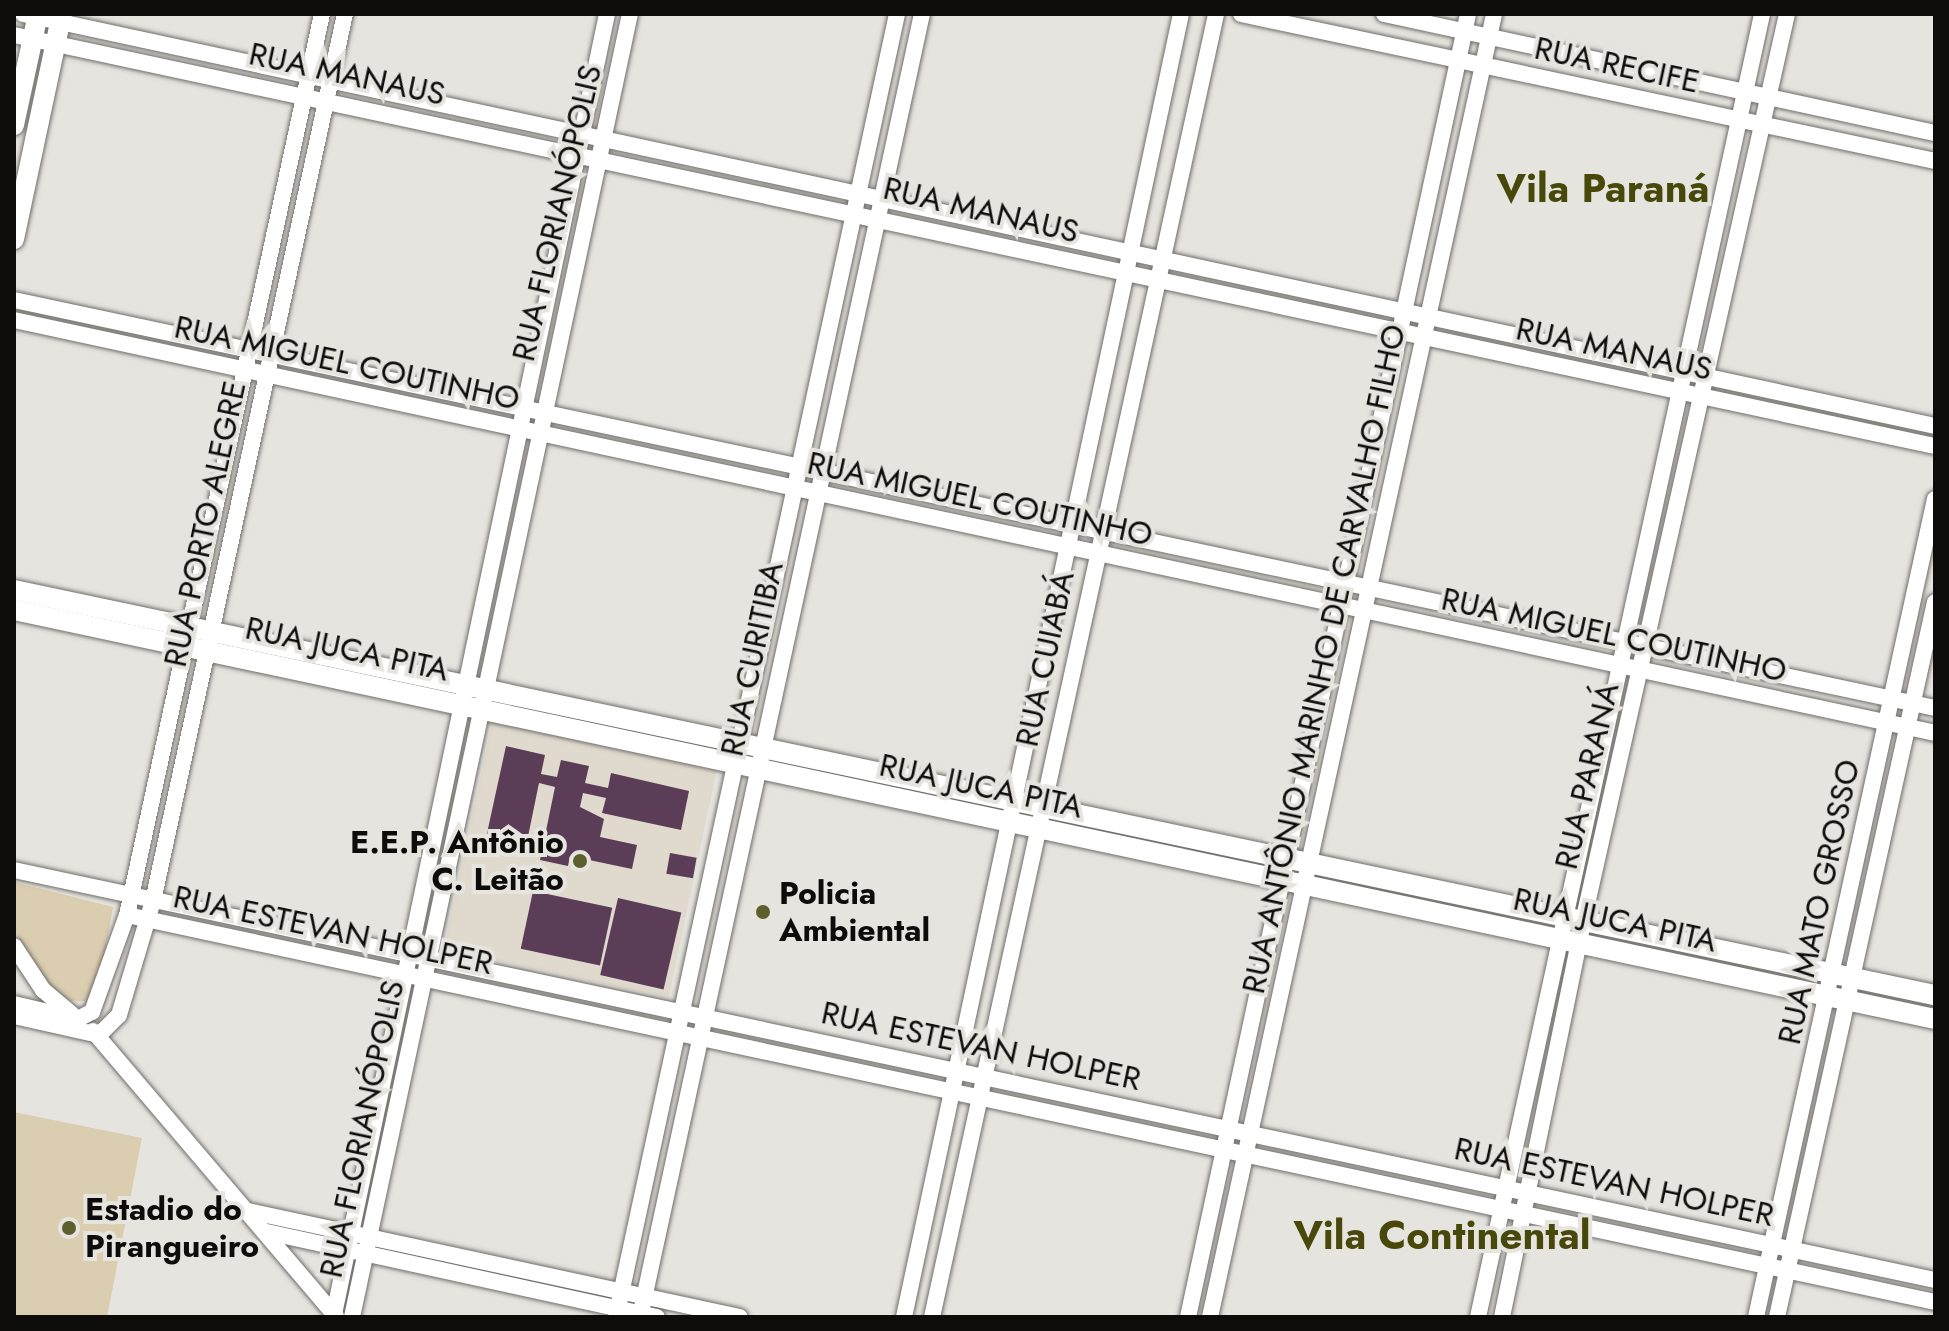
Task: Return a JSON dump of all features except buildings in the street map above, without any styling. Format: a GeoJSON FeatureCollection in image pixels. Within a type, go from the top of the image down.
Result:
{"type":"FeatureCollection","features":[{"type":"Feature","properties":{"kind":"street","name":"RUA PORTO ALEGRE"},"geometry":{"type":"LineString","coordinates":[[99,1035],[119,1015],[153,901],[249,370],[322,14]]}},
{"type":"Feature","properties":{"kind":"street","name":"RUA PORTO ALEGRE"},"geometry":{"type":"LineString","coordinates":[[78,1019],[99,1003],[132,897],[271,354],[345,14]]}},
{"type":"Feature","properties":{"kind":"street","name":"RUA FLORIANÓPOLIS"},"geometry":{"type":"LineString","coordinates":[[413,976],[427,955],[521,410],[607,14]]}},
{"type":"Feature","properties":{"kind":"street","name":"RUA FLORIANÓPOLIS"},"geometry":{"type":"LineString","coordinates":[[335,1315],[356,1243],[413,976],[410,951],[537,432],[630,14]]}},
{"type":"Feature","properties":{"kind":"street","name":"RUA CURITIBA"},"geometry":{"type":"LineString","coordinates":[[617,1313],[897,14]]}},
{"type":"Feature","properties":{"kind":"street","name":"RUA CURITIBA"},"geometry":{"type":"LineString","coordinates":[[646,1316],[644,1296],[756,768],[922,14]]}},
{"type":"Feature","properties":{"kind":"street","name":"RUA CUIABÁ"},"geometry":{"type":"LineString","coordinates":[[904,1317],[1181,14]]}},
{"type":"Feature","properties":{"kind":"street","name":"RUA CUIABÁ"},"geometry":{"type":"LineString","coordinates":[[932,1317],[1159,259],[1216,14]]}},
{"type":"Feature","properties":{"kind":"street","name":"RUA RECIFE"},"geometry":{"type":"LineString","coordinates":[[1241,14],[1935,161]]}},
{"type":"Feature","properties":{"kind":"street","name":"RUA RECIFE"},"geometry":{"type":"LineString","coordinates":[[1384,14],[1935,133]]}},
{"type":"Feature","properties":{"kind":"street","name":"RUA ANTÔNIO MARINHO DE CARVALHO FILHO"},"geometry":{"type":"LineString","coordinates":[[1188,1317],[1468,14]]}},
{"type":"Feature","properties":{"kind":"street","name":"RUA ANTÔNIO MARINHO DE CARVALHO FILHO"},"geometry":{"type":"LineString","coordinates":[[1210,1317],[1494,14]]}},
{"type":"Feature","properties":{"kind":"street","name":"RUA PARANÁ"},"geometry":{"type":"LineString","coordinates":[[1502,1317],[1526,1215],[1570,941],[1621,666],[1762,14]]}},
{"type":"Feature","properties":{"kind":"street","name":"RUA PARANÁ"},"geometry":{"type":"LineString","coordinates":[[1574,920],[1645,649],[1787,14]]}},
{"type":"Feature","properties":{"kind":"street","name":"RUA MANAUS"},"geometry":{"type":"LineString","coordinates":[[32,15],[61,18],[601,147],[855,202],[964,217],[1935,426]]}},
{"type":"Feature","properties":{"kind":"street"},"geometry":{"type":"LineString","coordinates":[[14,125],[23,37],[32,15]]}},
{"type":"Feature","properties":{"kind":"street"},"geometry":{"type":"LineString","coordinates":[[14,239],[61,18]]}},
{"type":"Feature","properties":{"kind":"street","name":"RUA MANAUS"},"geometry":{"type":"LineString","coordinates":[[23,37],[305,93],[326,100],[580,142]]}},
{"type":"Feature","properties":{"kind":"street","name":"RUA MANAUS"},"geometry":{"type":"LineString","coordinates":[[880,207],[960,234],[1155,279],[1935,446]]}},
{"type":"Feature","properties":{"kind":"street"},"geometry":{"type":"LineString","coordinates":[[960,234],[964,217]]}},
{"type":"Feature","properties":{"kind":"street","name":"RUA MIGUEL COUTINHO"},"geometry":{"type":"LineString","coordinates":[[14,300],[820,475],[1101,530],[1625,646],[1935,708]]}},
{"type":"Feature","properties":{"kind":"street","name":"RUA MIGUEL COUTINHO"},"geometry":{"type":"LineString","coordinates":[[14,320],[1935,733]]}},
{"type":"Feature","properties":{"kind":"street","name":"RUA MATO GROSSO"},"geometry":{"type":"LineString","coordinates":[[1843,974],[1887,723],[1935,499]]}},
{"type":"Feature","properties":{"kind":"street","name":"RUA JUCA PITA"},"geometry":{"type":"LineString","coordinates":[[14,590],[199,639]]}},
{"type":"Feature","properties":{"kind":"street","name":"RUA MATO GROSSO"},"geometry":{"type":"LineString","coordinates":[[1756,1317],[1772,1245],[1908,727],[1935,602]]}},
{"type":"Feature","properties":{"kind":"street","name":"RUA JUCA PITA"},"geometry":{"type":"LineString","coordinates":[[14,610],[199,639],[473,696],[761,747],[1935,995]]}},
{"type":"Feature","properties":{"kind":"street","name":"RUA JUCA PITA"},"geometry":{"type":"LineString","coordinates":[[473,696],[736,764],[1935,1019]]}},
{"type":"Feature","properties":{"kind":"street","name":"RUA ESTEVAN HOLPER"},"geometry":{"type":"LineString","coordinates":[[14,870],[132,897],[410,951],[1935,1280]]}},
{"type":"Feature","properties":{"kind":"street","name":"RUA ESTEVAN HOLPER"},"geometry":{"type":"LineString","coordinates":[[127,915],[1935,1302]]}},
{"type":"Feature","properties":{"kind":"street","name":"RUA PARANÁ"},"geometry":{"type":"LineString","coordinates":[[1478,1317],[1506,1187],[1570,941]]}},
{"type":"Feature","properties":{"kind":"street"},"geometry":{"type":"LineString","coordinates":[[14,946],[43,990],[99,1035],[335,1315]]}},
{"type":"Feature","properties":{"kind":"street","name":"RUA MATO GROSSO"},"geometry":{"type":"LineString","coordinates":[[1777,1317],[1837,998]]}},
{"type":"Feature","properties":{"kind":"street"},"geometry":{"type":"LineString","coordinates":[[14,1004],[78,1019]]}},
{"type":"Feature","properties":{"kind":"street"},"geometry":{"type":"LineString","coordinates":[[14,1016],[99,1035]]}},
{"type":"Feature","properties":{"kind":"street"},"geometry":{"type":"LineString","coordinates":[[248,1211],[617,1313],[646,1316]]}},
{"type":"Feature","properties":{"kind":"street"},"geometry":{"type":"LineString","coordinates":[[267,1232],[356,1243],[621,1291],[740,1317]]}},
{"type":"Feature","properties":{"kind":"street","name":"RUA FLORIANÓPOLIS"},"geometry":{"type":"LineString","coordinates":[[352,1317],[356,1243]]}},
{"type":"Feature","properties":{"kind":"shaded area","name":"E.E.P. Antônio C. Leitão"},"geometry":{"type":"Polygon","coordinates":[[[492,722],[717,770],[669,998],[444,950],[492,722]]]}},
{"type":"Feature","properties":{"kind":"shaded area"},"geometry":{"type":"Polygon","coordinates":[[[14,882],[113,907],[96,1002],[59,1000],[14,931],[14,882]]]}},
{"type":"Feature","properties":{"kind":"shaded area","name":"Estadio do Pirangueiro"},"geometry":{"type":"Polygon","coordinates":[[[14,1112],[142,1138],[107,1317],[14,1317],[14,1112]]]}},
{"type":"Feature","properties":{"kind":"place","name":"E.E.P. Antônio C. Leitão"},"geometry":{"type":"Point","coordinates":[580,861]}},
{"type":"Feature","properties":{"kind":"place","name":"Policia Ambiental"},"geometry":{"type":"Point","coordinates":[763,912]}},
{"type":"Feature","properties":{"kind":"place","name":"Estadio do Pirangueiro"},"geometry":{"type":"Point","coordinates":[69,1228]}},
{"type":"Feature","properties":{"kind":"district","name":"Vila Paraná"},"geometry":{"type":"Point","coordinates":[1603,188]}},
{"type":"Feature","properties":{"kind":"district","name":"Vila Continental"},"geometry":{"type":"Point","coordinates":[1442,1235]}}]}
